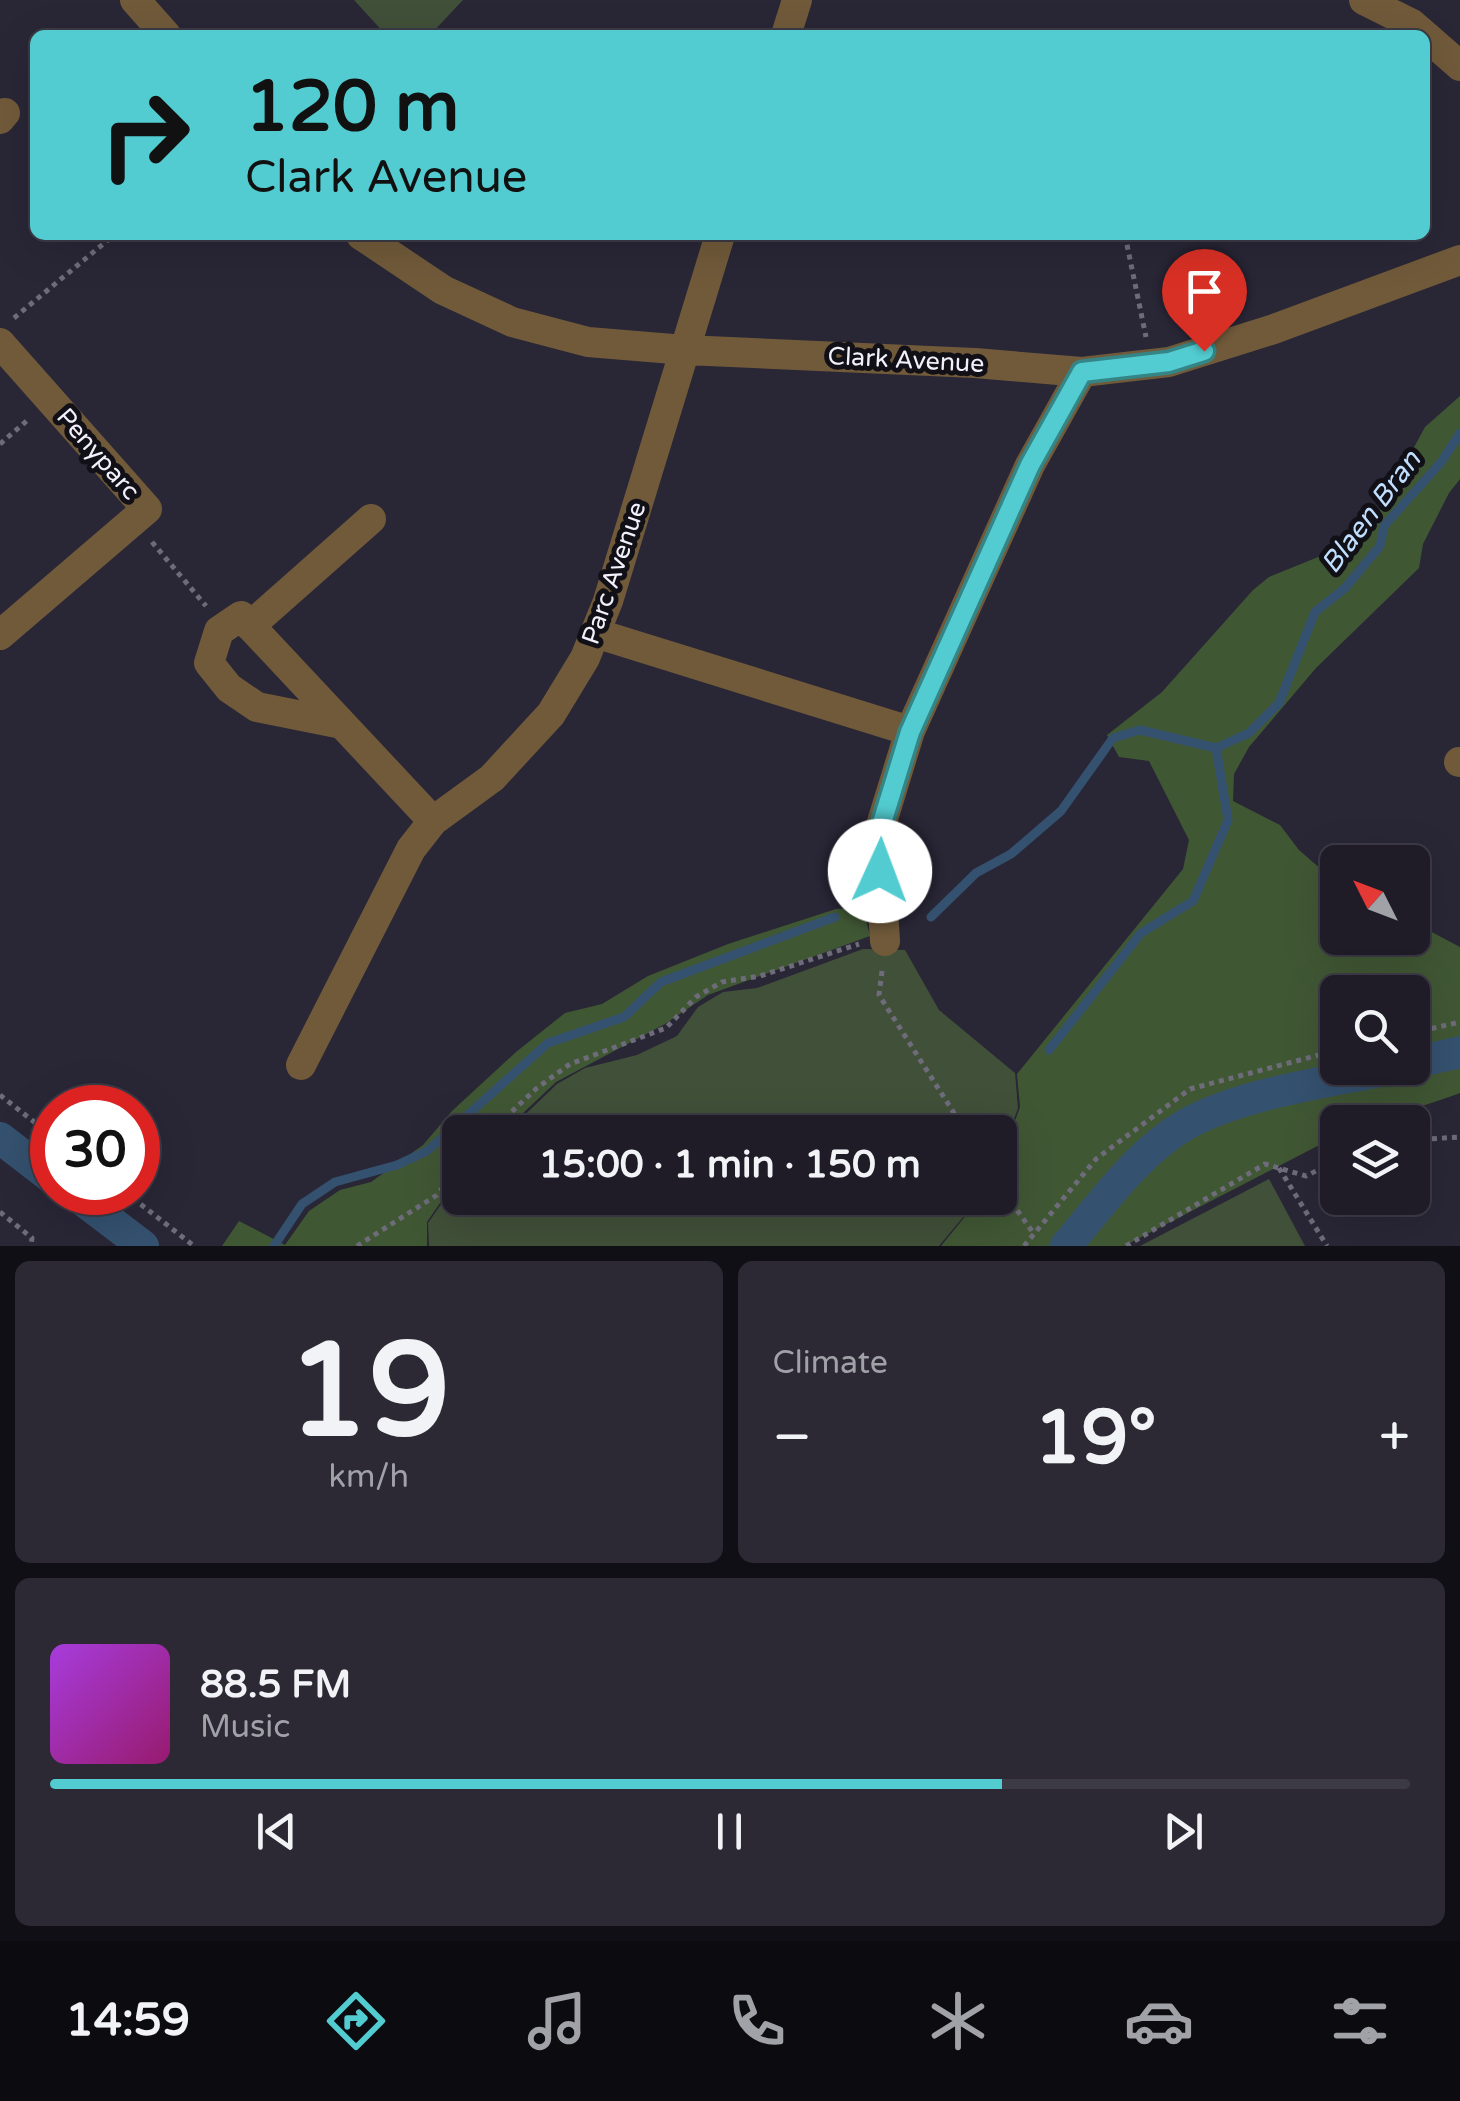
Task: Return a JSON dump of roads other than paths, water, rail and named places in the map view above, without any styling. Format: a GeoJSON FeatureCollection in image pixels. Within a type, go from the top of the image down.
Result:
{"type":"FeatureCollection","features":[{"type":"Feature","properties":{"kind":"street"},"geometry":{"type":"LineString","coordinates":[[135,0],[162,30]]}},
{"type":"Feature","properties":{"kind":"street"},"geometry":{"type":"LineString","coordinates":[[788,30],[797,0]]}},
{"type":"Feature","properties":{"kind":"street"},"geometry":{"type":"LineString","coordinates":[[1364,0],[1420,12],[1460,66]]}},
{"type":"Feature","properties":{"kind":"street","name":"Clark Avenue"},"geometry":{"type":"LineString","coordinates":[[367,240],[442,290],[512,322],[588,342],[1082,372],[1169,362],[1274,329],[1460,260]]}},
{"type":"Feature","properties":{"kind":"street","name":"Parc Avenue"},"geometry":{"type":"LineString","coordinates":[[301,1066],[411,849],[433,821],[492,778],[552,714],[584,658],[608,601],[718,240]]}},
{"type":"Feature","properties":{"kind":"street","name":"Penyparc"},"geometry":{"type":"LineString","coordinates":[[0,343],[147,510],[0,636]]}},
{"type":"Feature","properties":{"kind":"street"},"geometry":{"type":"LineString","coordinates":[[885,941],[878,836],[910,732],[1030,465],[1082,372]]}},
{"type":"Feature","properties":{"kind":"street"},"geometry":{"type":"LineString","coordinates":[[337,723],[256,707],[229,688],[209,663],[219,631],[237,627],[371,519]]}},
{"type":"Feature","properties":{"kind":"street"},"geometry":{"type":"LineString","coordinates":[[237,627],[433,821]]}},
{"type":"Feature","properties":{"kind":"street"},"geometry":{"type":"LineString","coordinates":[[595,633],[910,732]]}},
{"type":"Feature","properties":{"kind":"waterway","name":"Blaen Bran"},"geometry":{"type":"LineString","coordinates":[[931,917],[976,873],[1011,854],[1061,811],[1113,738],[1140,730],[1216,748],[1249,733],[1279,703],[1315,612],[1345,588],[1380,546],[1384,526],[1442,461],[1460,433]]}},
{"type":"Feature","properties":{"kind":"waterway"},"geometry":{"type":"LineString","coordinates":[[1049,1050],[1141,933],[1193,901],[1228,820],[1216,748]]}},
{"type":"Feature","properties":{"kind":"waterway","name":"Blaen Bran"},"geometry":{"type":"LineString","coordinates":[[274,1246],[302,1204],[335,1182],[397,1165],[427,1151],[548,1043],[624,1017],[661,982],[835,917]]}},
{"type":"Feature","properties":{"kind":"waterway"},"geometry":{"type":"LineString","coordinates":[[1430,1059],[1460,1052]]}},
{"type":"Feature","properties":{"kind":"waterway"},"geometry":{"type":"LineString","coordinates":[[1066,1246],[1135,1165],[1185,1125],[1232,1105],[1320,1083]]}},
{"type":"Feature","properties":{"kind":"waterway"},"geometry":{"type":"LineString","coordinates":[[0,1138],[30,1161]]}},
{"type":"Feature","properties":{"kind":"waterway"},"geometry":{"type":"LineString","coordinates":[[102,1215],[143,1246]]}}]}
